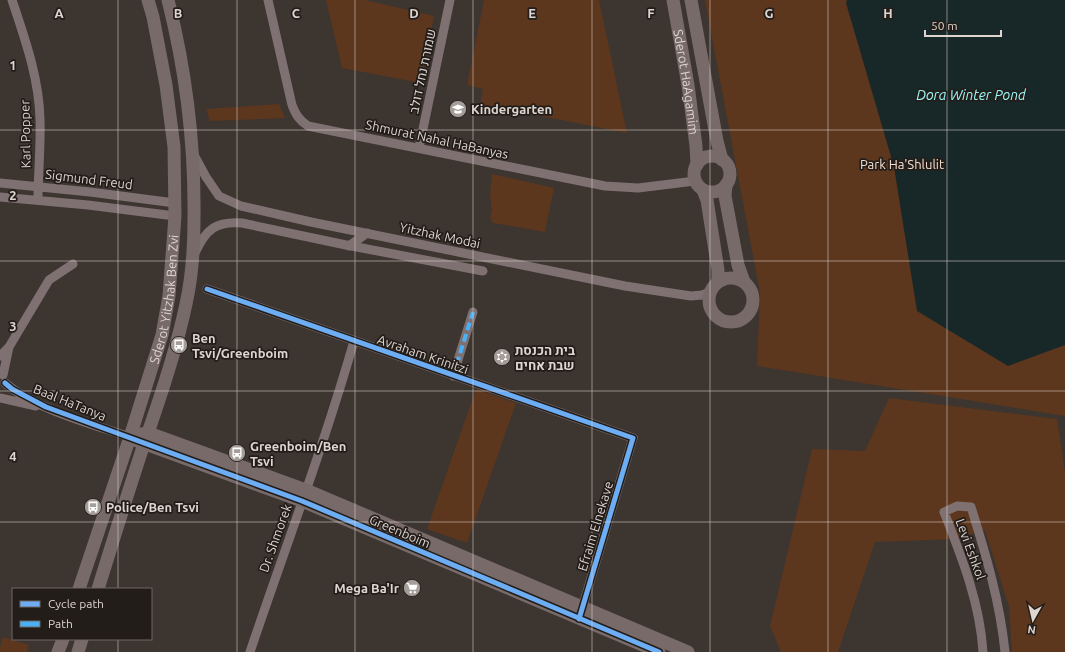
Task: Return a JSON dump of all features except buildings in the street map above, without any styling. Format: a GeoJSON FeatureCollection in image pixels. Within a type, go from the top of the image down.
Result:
{"type":"FeatureCollection","features":[{"type":"Feature","properties":{"kind":"street","name":"Karl Popper"},"geometry":{"type":"LineString","coordinates":[[12,0],[27,45],[35,76],[40,119],[38,199]]}},
{"type":"Feature","properties":{"kind":"street","name":"Sderot Yitzhak Ben Zvi"},"geometry":{"type":"LineString","coordinates":[[79,588],[130,437],[162,335],[166,315],[175,210],[175,171],[170,114],[160,49],[148,0]]}},
{"type":"Feature","properties":{"kind":"street","name":"Sderot Yitzhak Ben Zvi"},"geometry":{"type":"LineString","coordinates":[[98,588],[179,335],[186,304],[192,262],[194,205],[192,151],[184,80],[168,0]]}},
{"type":"Feature","properties":{"kind":"street","name":"Shmurat Nahal HaBanyas"},"geometry":{"type":"LineString","coordinates":[[268,0],[292,105],[295,114],[308,126],[605,186],[638,188],[699,185]]}},
{"type":"Feature","properties":{"kind":"street","name":"שמורת נחל דולב"},"geometry":{"type":"LineString","coordinates":[[419,148],[450,0]]}},
{"type":"Feature","properties":{"kind":"street","name":"Sderot HaAgamim"},"geometry":{"type":"LineString","coordinates":[[673,0],[688,85],[697,164]]}},
{"type":"Feature","properties":{"kind":"street","name":"Sderot HaAgamim"},"geometry":{"type":"LineString","coordinates":[[691,0],[717,141],[722,160]]}},
{"type":"Feature","properties":{"kind":"street","name":"Yitzhak Modai"},"geometry":{"type":"LineString","coordinates":[[192,151],[212,187],[219,196],[241,206],[649,290],[691,296],[702,295],[714,287]]}},
{"type":"Feature","properties":{"kind":"street"},"geometry":{"type":"LineString","coordinates":[[714,287],[727,278],[734,277],[744,282],[752,290],[754,302],[750,313],[739,321],[725,322],[713,314],[710,307],[709,300],[714,287],[719,278],[707,200],[694,173],[697,164],[704,158],[716,157],[726,163],[729,169],[730,175],[726,185],[725,196],[738,265],[744,282]]}},
{"type":"Feature","properties":{"kind":"street","name":"Sigmund Freud"},"geometry":{"type":"LineString","coordinates":[[0,183],[38,186],[175,210]]}},
{"type":"Feature","properties":{"kind":"street"},"geometry":{"type":"LineString","coordinates":[[699,185],[710,192],[721,190],[726,185]]}},
{"type":"Feature","properties":{"kind":"street","name":"Sigmund Freud"},"geometry":{"type":"LineString","coordinates":[[0,196],[175,210]]}},
{"type":"Feature","properties":{"kind":"street","name":"Yitzhak Modai"},"geometry":{"type":"LineString","coordinates":[[192,262],[200,242],[216,226],[223,223],[242,223],[349,246],[483,271]]}},
{"type":"Feature","properties":{"kind":"street"},"geometry":{"type":"LineString","coordinates":[[349,246],[367,233]]}},
{"type":"Feature","properties":{"kind":"street"},"geometry":{"type":"LineString","coordinates":[[0,394],[4,388],[3,376],[10,347],[49,280],[73,264]]}},
{"type":"Feature","properties":{"kind":"street","name":"Avraham Krinitzi"},"geometry":{"type":"LineString","coordinates":[[207,289],[633,438]]}},
{"type":"Feature","properties":{"kind":"street"},"geometry":{"type":"LineString","coordinates":[[453,376],[474,312]]}},
{"type":"Feature","properties":{"kind":"street","name":"Dr. Shmorek"},"geometry":{"type":"LineString","coordinates":[[250,652],[338,398],[354,341]]}},
{"type":"Feature","properties":{"kind":"street"},"geometry":{"type":"LineString","coordinates":[[0,356],[10,347]]}},
{"type":"Feature","properties":{"kind":"street","name":"Baal HaTanya"},"geometry":{"type":"LineString","coordinates":[[3,376],[12,389],[46,407],[130,437]]}},
{"type":"Feature","properties":{"kind":"street","name":"Baal HaTanya"},"geometry":{"type":"LineString","coordinates":[[0,398],[46,407]]}},
{"type":"Feature","properties":{"kind":"street","name":"Greenboim"},"geometry":{"type":"LineString","coordinates":[[130,437],[147,438],[304,495],[507,587],[688,652]]}},
{"type":"Feature","properties":{"kind":"street","name":"Efraim Elnekave"},"geometry":{"type":"LineString","coordinates":[[581,613],[633,438]]}},
{"type":"Feature","properties":{"kind":"street","name":"Levi Eshkol"},"geometry":{"type":"LineString","coordinates":[[983,652],[982,630],[973,592],[944,512],[957,506],[971,507],[988,560],[1002,625],[1005,652]]}},
{"type":"Feature","properties":{"kind":"street","name":"Greenboim"},"geometry":{"type":"LineString","coordinates":[[581,613],[659,652]]}},
{"type":"Feature","properties":{"kind":"street"},"geometry":{"type":"LineString","coordinates":[[58,652],[62,640]]}},
{"type":"Feature","properties":{"kind":"street"},"geometry":{"type":"LineString","coordinates":[[78,652],[82,640]]}},
{"type":"Feature","properties":{"kind":"green space"},"geometry":{"type":"Polygon","coordinates":[[[326,0],[365,0],[434,16],[421,83],[342,68],[326,0]]]}},
{"type":"Feature","properties":{"kind":"green space"},"geometry":{"type":"Polygon","coordinates":[[[484,0],[599,0],[627,133],[480,104],[483,89],[467,85],[484,0]]]}},
{"type":"Feature","properties":{"kind":"green space","name":"Park Ha'Shlulit"},"geometry":{"type":"Polygon","coordinates":[[[705,0],[1065,0],[1065,416],[757,366],[760,293],[705,0]]]}},
{"type":"Feature","properties":{"kind":"green space"},"geometry":{"type":"Polygon","coordinates":[[[279,104],[285,118],[210,121],[206,109],[279,104]]]}},
{"type":"Feature","properties":{"kind":"green space"},"geometry":{"type":"Polygon","coordinates":[[[492,174],[554,188],[545,232],[493,223],[490,217],[492,211],[490,194],[492,174]]]}},
{"type":"Feature","properties":{"kind":"green space"},"geometry":{"type":"Polygon","coordinates":[[[476,389],[516,403],[467,543],[427,529],[476,389]]]}},
{"type":"Feature","properties":{"kind":"green space"},"geometry":{"type":"Polygon","coordinates":[[[889,398],[1057,419],[1065,472],[1065,652],[1012,652],[1009,607],[985,530],[955,539],[875,542],[838,652],[781,652],[770,626],[812,449],[865,451],[889,398]]]}},
{"type":"Feature","properties":{"kind":"green space"},"geometry":{"type":"Polygon","coordinates":[[[3,637],[29,645],[27,652],[0,652],[3,637]]]}},
{"type":"Feature","properties":{"kind":"water","name":"Dora Winter Pond"},"geometry":{"type":"Polygon","coordinates":[[[847,0],[1065,0],[1065,345],[1008,366],[917,311],[894,167],[846,3],[847,0]]]}},
{"type":"Feature","properties":{"kind":"marked path"},"geometry":{"type":"LineString","coordinates":[[453,376],[473,312]]}},
{"type":"Feature","properties":{"kind":"cycle path"},"geometry":{"type":"LineString","coordinates":[[207,289],[633,438],[579,619]]}},
{"type":"Feature","properties":{"kind":"cycle path"},"geometry":{"type":"LineString","coordinates":[[5,383],[12,389],[46,407],[302,501],[659,652]]}},
{"type":"Feature","properties":{"kind":"place","name":"Kindergarten"},"geometry":{"type":"Point","coordinates":[458,109]}},
{"type":"Feature","properties":{"kind":"place","name":"Ben Tsvi/Greenboim"},"geometry":{"type":"Point","coordinates":[179,345]}},
{"type":"Feature","properties":{"kind":"place","name":"בית הכנסת שבת אחים"},"geometry":{"type":"Point","coordinates":[502,357]}},
{"type":"Feature","properties":{"kind":"place","name":"Greenboim/Ben Tsvi"},"geometry":{"type":"Point","coordinates":[237,453]}},
{"type":"Feature","properties":{"kind":"place","name":"Police/Ben Tsvi"},"geometry":{"type":"Point","coordinates":[93,507]}},
{"type":"Feature","properties":{"kind":"place","name":"Mega Ba'Ir"},"geometry":{"type":"Point","coordinates":[412,588]}}]}
